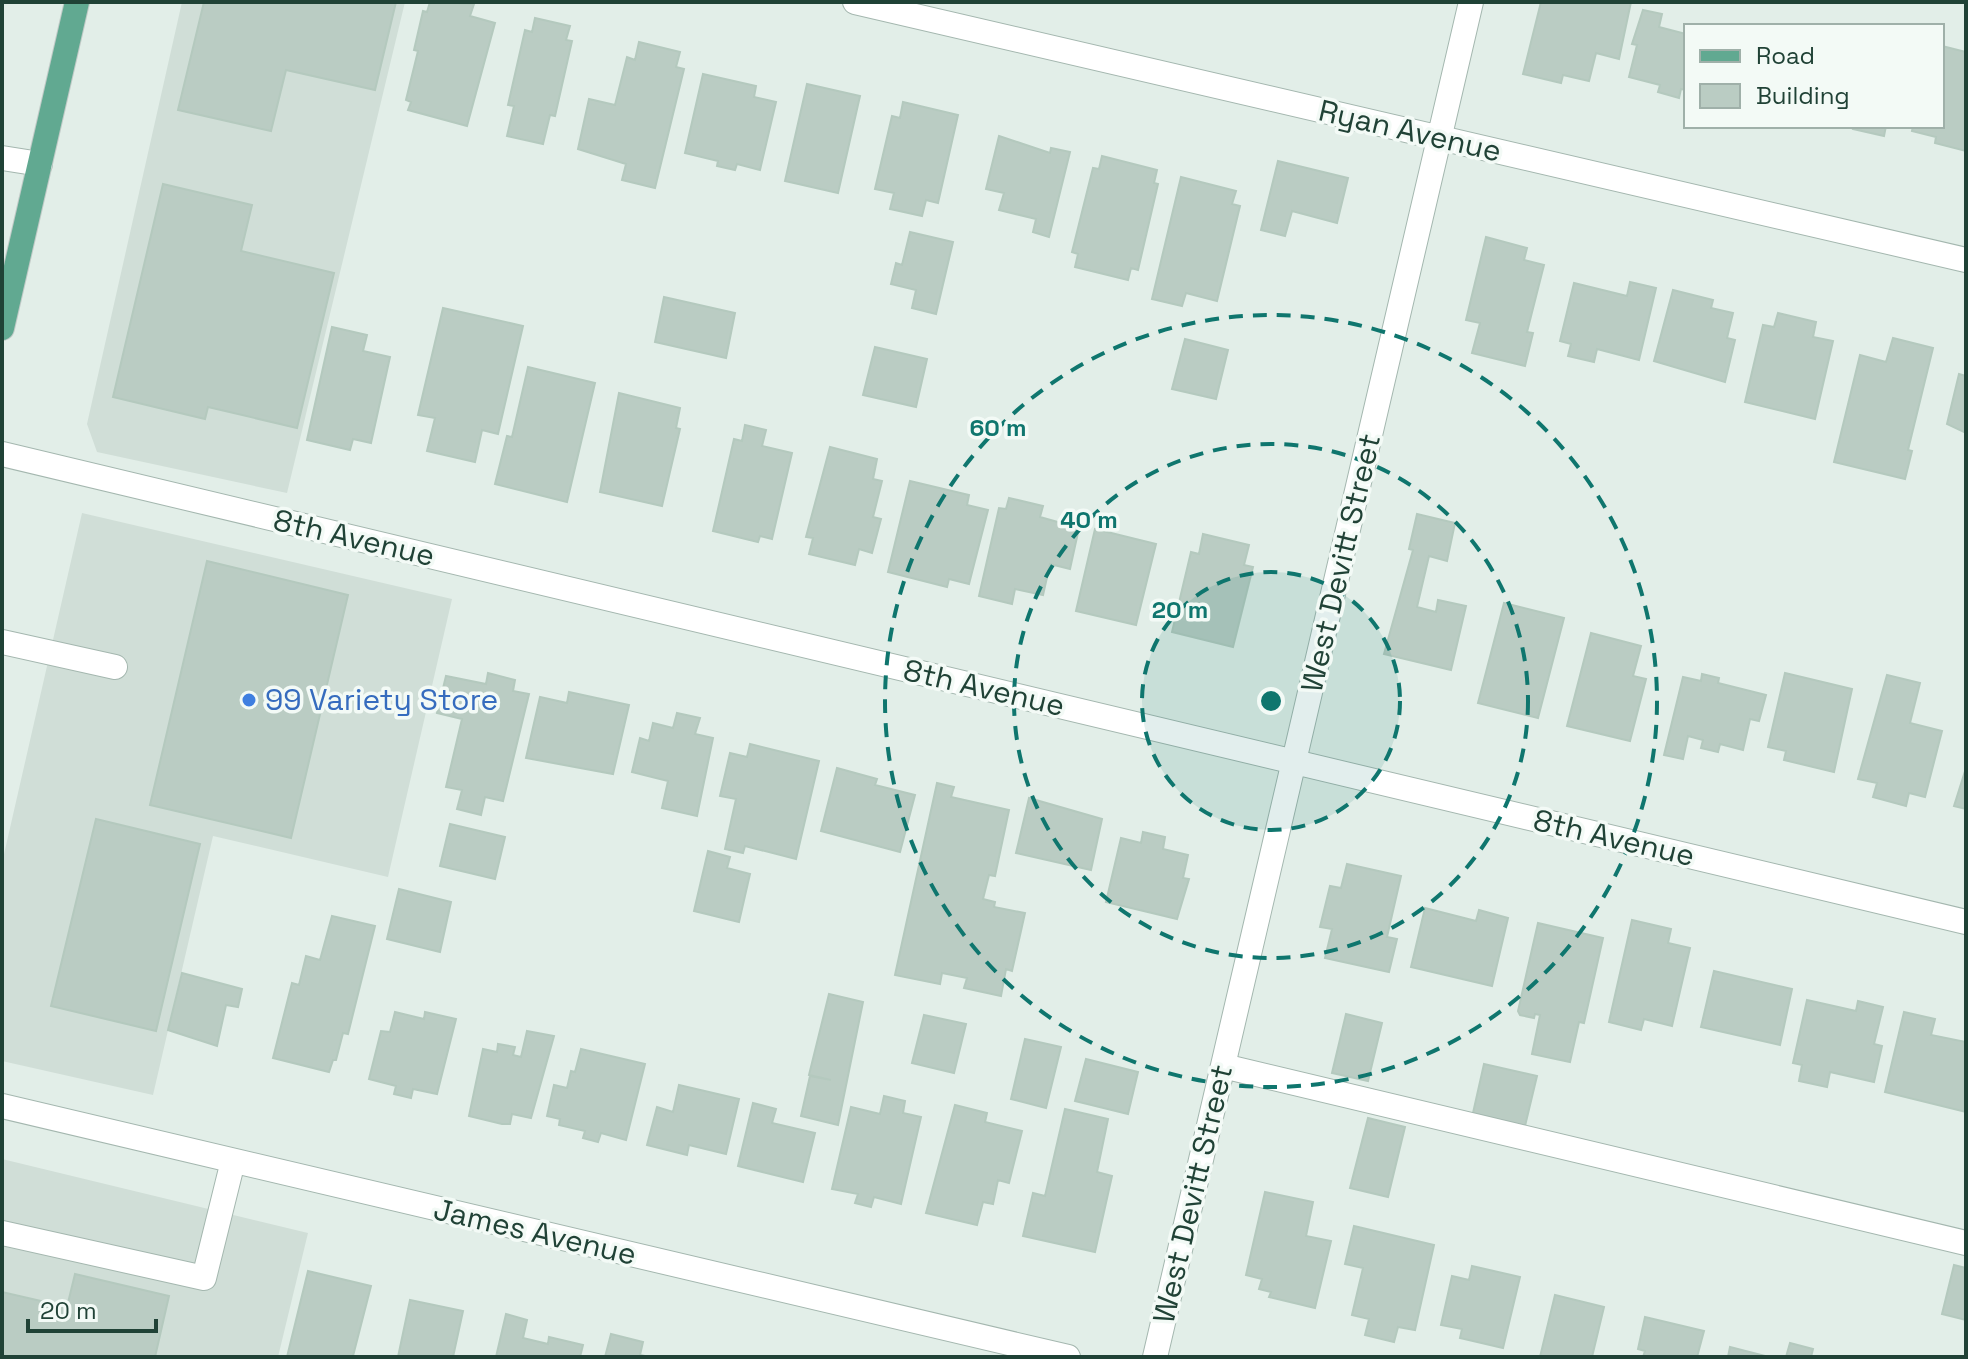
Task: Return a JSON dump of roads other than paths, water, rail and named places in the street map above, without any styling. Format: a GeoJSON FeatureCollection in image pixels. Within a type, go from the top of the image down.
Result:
{"type":"FeatureCollection","features":[{"type":"Feature","properties":{"kind":"main road"},"geometry":{"type":"LineString","coordinates":[[2,328],[77,2]]}},
{"type":"Feature","properties":{"kind":"street","name":"Ryan Avenue"},"geometry":{"type":"LineString","coordinates":[[855,2],[1966,260]]}},
{"type":"Feature","properties":{"kind":"street","name":"West Devitt Street"},"geometry":{"type":"LineString","coordinates":[[1155,1357],[1471,2]]}},
{"type":"Feature","properties":{"kind":"street"},"geometry":{"type":"LineString","coordinates":[[2,158],[40,164]]}},
{"type":"Feature","properties":{"kind":"street","name":"8th Avenue"},"geometry":{"type":"LineString","coordinates":[[2,454],[1966,922]]}},
{"type":"Feature","properties":{"kind":"street"},"geometry":{"type":"LineString","coordinates":[[2,642],[115,667]]}},
{"type":"Feature","properties":{"kind":"street"},"geometry":{"type":"LineString","coordinates":[[1223,1066],[1966,1243]]}},
{"type":"Feature","properties":{"kind":"street","name":"James Avenue"},"geometry":{"type":"LineString","coordinates":[[2,1106],[1068,1357]]}},
{"type":"Feature","properties":{"kind":"street"},"geometry":{"type":"LineString","coordinates":[[2,1233],[204,1278],[233,1161]]}},
{"type":"Feature","properties":{"kind":"place","name":"99 Variety Store"},"geometry":{"type":"Point","coordinates":[249,700]}}]}
